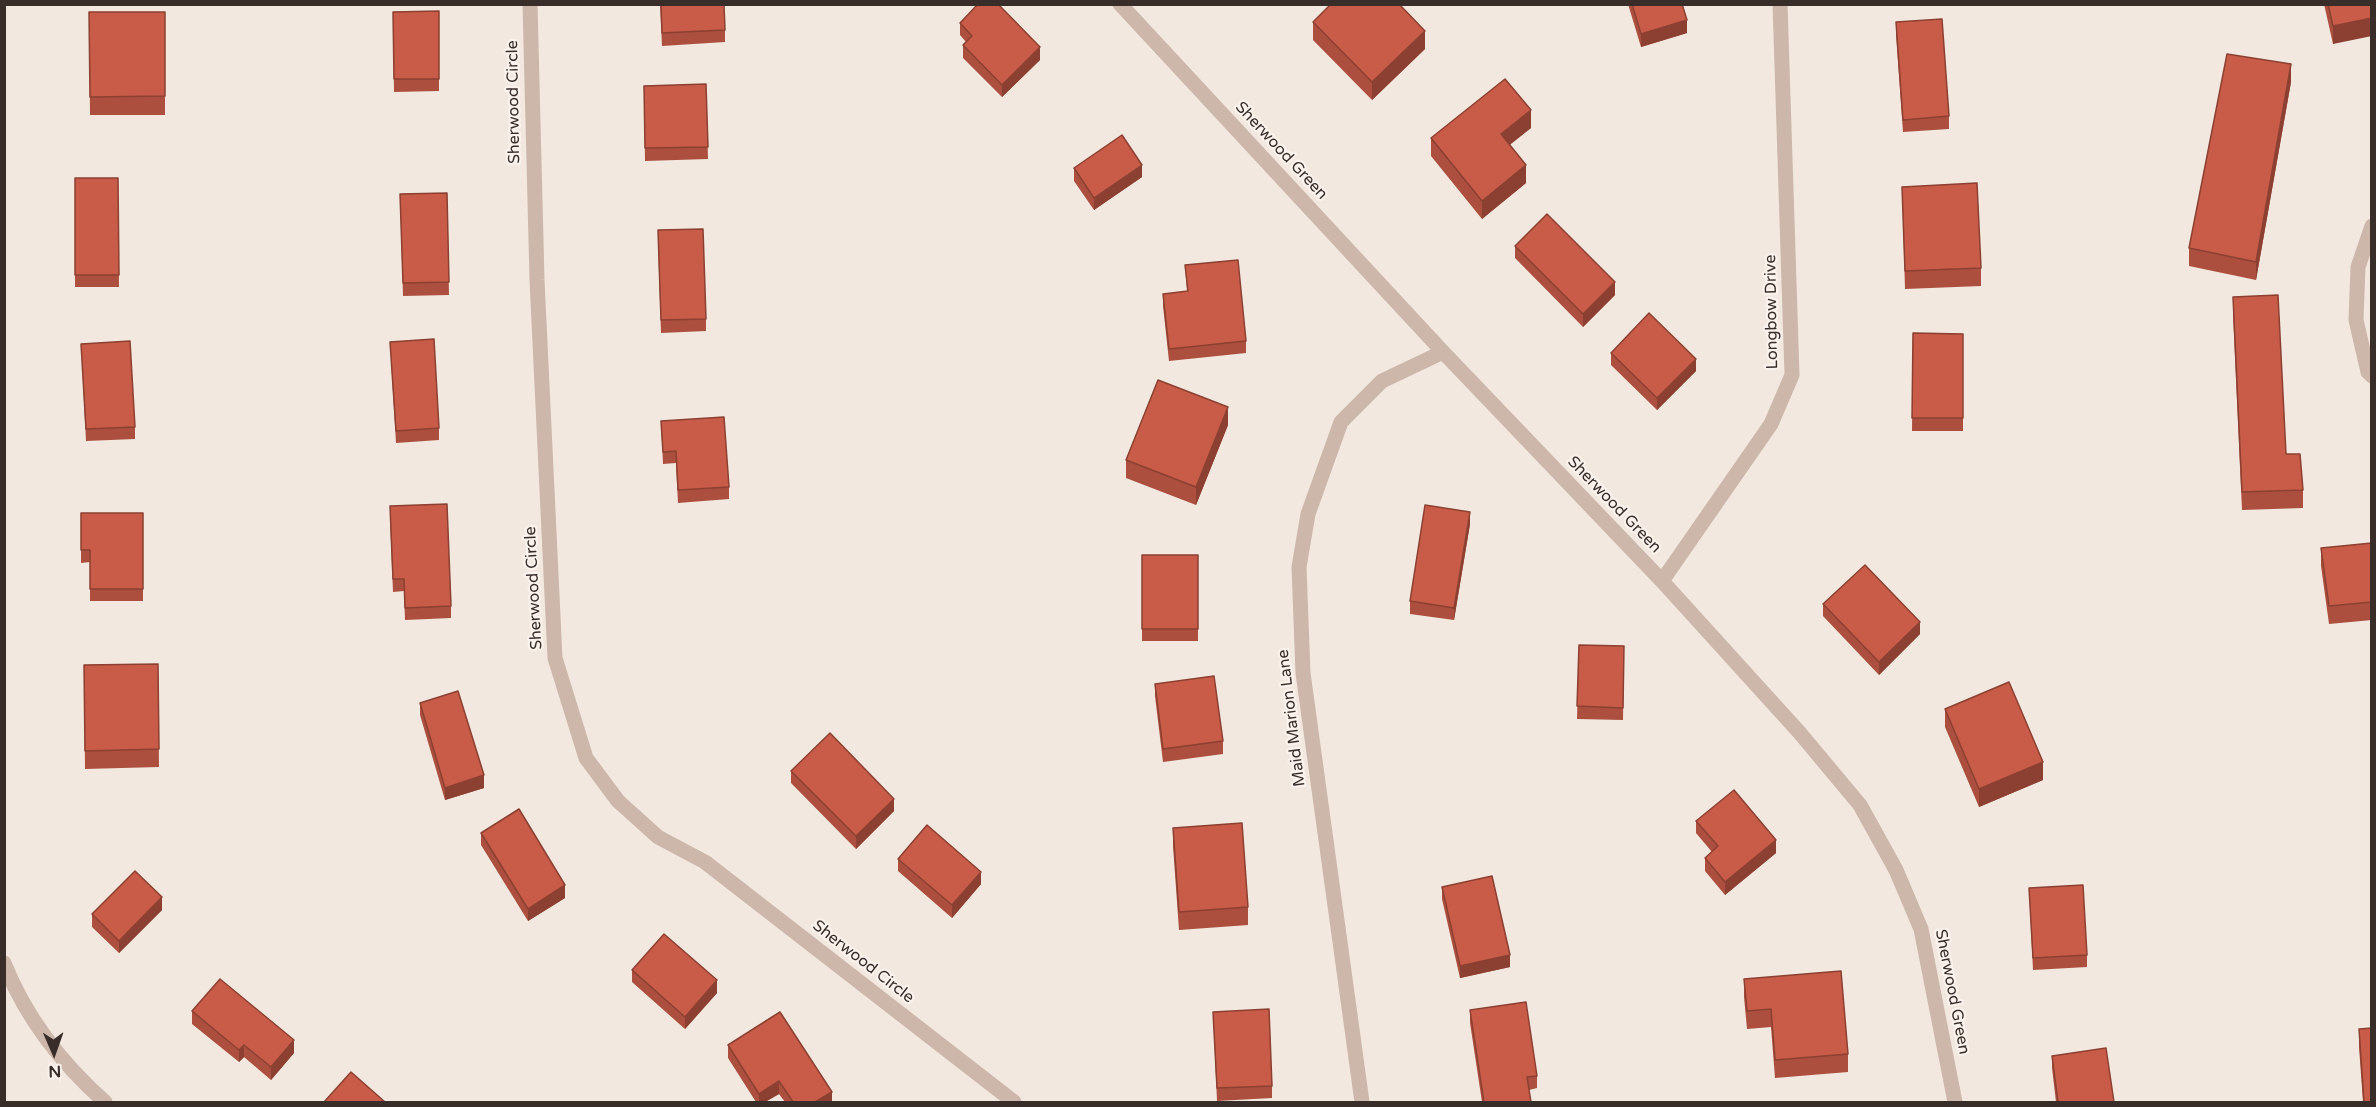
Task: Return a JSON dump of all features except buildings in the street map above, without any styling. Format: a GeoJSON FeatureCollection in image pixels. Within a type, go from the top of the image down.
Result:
{"type":"FeatureCollection","features":[{"type":"Feature","properties":{"kind":"street","name":"Sherwood Circle"},"geometry":{"type":"LineString","coordinates":[[530,4],[537,280],[555,658],[586,758],[618,801],[658,837],[705,862],[1014,1102]]}},
{"type":"Feature","properties":{"kind":"street","name":"Sherwood Green"},"geometry":{"type":"LineString","coordinates":[[1120,4],[1443,352],[1662,581],[1799,732],[1860,805],[1896,870],[1921,929],[1955,1102]]}},
{"type":"Feature","properties":{"kind":"street","name":"Longbow Drive"},"geometry":{"type":"LineString","coordinates":[[1662,581],[1771,424],[1792,375],[1780,4]]}},
{"type":"Feature","properties":{"kind":"street"},"geometry":{"type":"LineString","coordinates":[[2372,226],[2358,267],[2356,320],[2368,372],[2372,376]]}},
{"type":"Feature","properties":{"kind":"street","name":"Maid Marion Lane"},"geometry":{"type":"LineString","coordinates":[[1362,1102],[1303,673],[1299,567],[1308,514],[1341,422],[1382,381],[1443,352]]}},
{"type":"Feature","properties":{"kind":"street"},"geometry":{"type":"LineString","coordinates":[[4,963],[15,989],[42,1034],[76,1076],[105,1102]]}}]}
